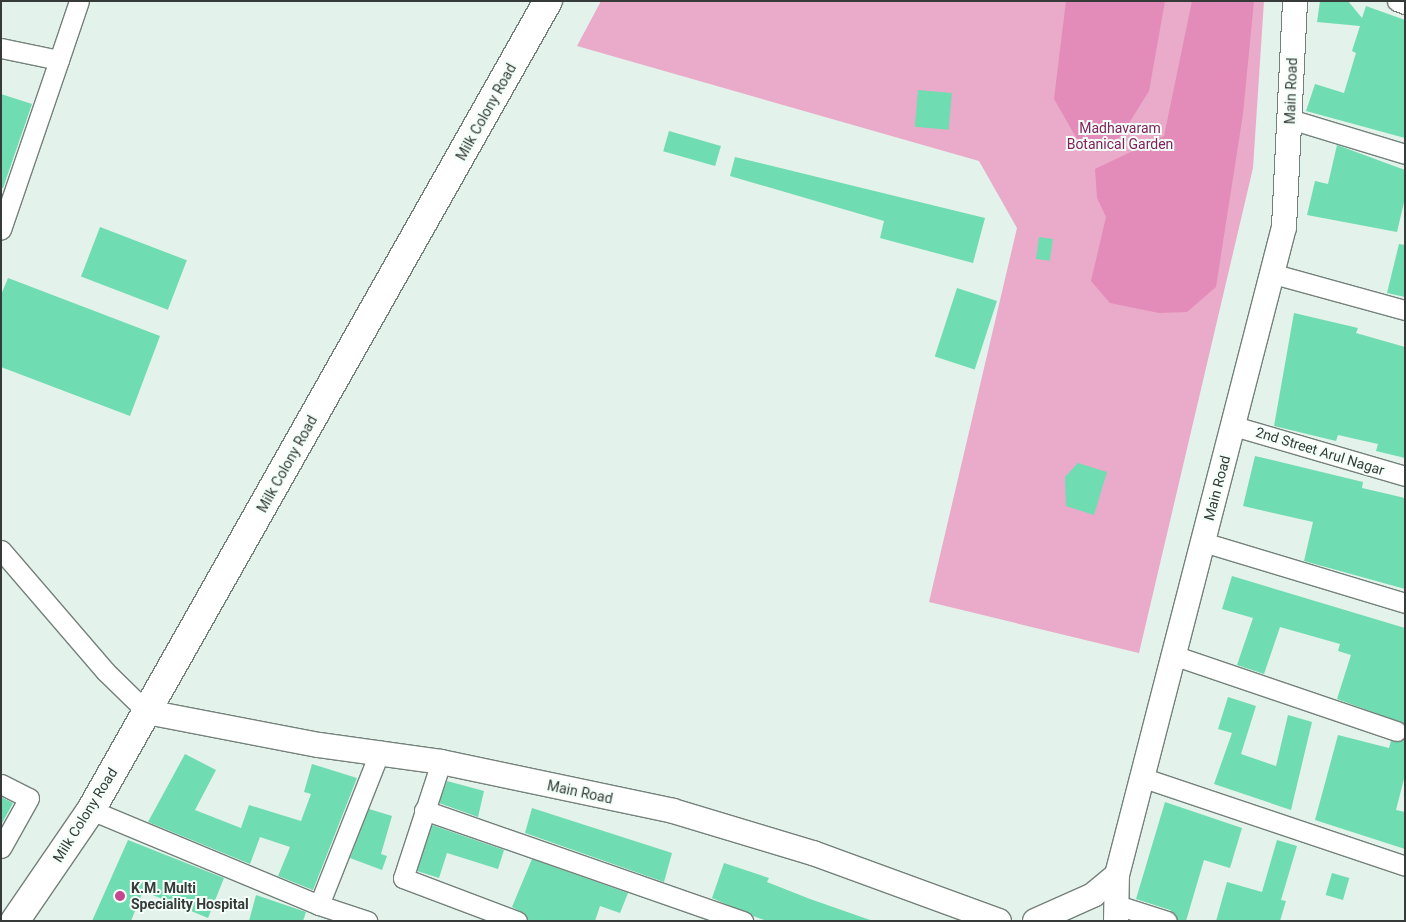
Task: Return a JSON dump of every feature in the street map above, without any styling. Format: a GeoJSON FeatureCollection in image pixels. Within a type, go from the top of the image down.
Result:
{"type":"FeatureCollection","features":[{"type":"Feature","properties":{"kind":"main road","name":"Milk Colony Road"},"geometry":{"type":"LineString","coordinates":[[15,921],[92,810],[548,1]]}},
{"type":"Feature","properties":{"kind":"street"},"geometry":{"type":"LineString","coordinates":[[1,229],[79,1]]}},
{"type":"Feature","properties":{"kind":"street","name":"Main Road"},"geometry":{"type":"LineString","coordinates":[[1117,875],[1144,778],[1173,655],[1274,274],[1284,227],[1295,1]]}},
{"type":"Feature","properties":{"kind":"street"},"geometry":{"type":"LineString","coordinates":[[1398,1],[1405,4]]}},
{"type":"Feature","properties":{"kind":"street"},"geometry":{"type":"LineString","coordinates":[[1,48],[59,60]]}},
{"type":"Feature","properties":{"kind":"street"},"geometry":{"type":"LineString","coordinates":[[1290,119],[1405,154]]}},
{"type":"Feature","properties":{"kind":"street"},"geometry":{"type":"LineString","coordinates":[[1274,274],[1405,310]]}},
{"type":"Feature","properties":{"kind":"street","name":"2nd Street Arul Nagar"},"geometry":{"type":"LineString","coordinates":[[1234,426],[1405,476]]}},
{"type":"Feature","properties":{"kind":"street"},"geometry":{"type":"LineString","coordinates":[[1204,542],[1405,603]]}},
{"type":"Feature","properties":{"kind":"street"},"geometry":{"type":"LineString","coordinates":[[1,550],[106,671],[148,712]]}},
{"type":"Feature","properties":{"kind":"street"},"geometry":{"type":"LineString","coordinates":[[1173,655],[1396,731]]}},
{"type":"Feature","properties":{"kind":"street","name":"Main Road"},"geometry":{"type":"LineString","coordinates":[[148,712],[320,745],[380,751],[441,762],[672,811],[813,853],[1000,921]]}},
{"type":"Feature","properties":{"kind":"street"},"geometry":{"type":"LineString","coordinates":[[319,905],[380,751]]}},
{"type":"Feature","properties":{"kind":"street"},"geometry":{"type":"LineString","coordinates":[[441,762],[403,878],[517,921]]}},
{"type":"Feature","properties":{"kind":"street"},"geometry":{"type":"LineString","coordinates":[[1144,778],[1405,866]]}},
{"type":"Feature","properties":{"kind":"street"},"geometry":{"type":"LineString","coordinates":[[1,784],[29,798],[1,848]]}},
{"type":"Feature","properties":{"kind":"street"},"geometry":{"type":"LineString","coordinates":[[92,810],[319,905],[367,921]]}},
{"type":"Feature","properties":{"kind":"street"},"geometry":{"type":"LineString","coordinates":[[424,810],[743,921]]}},
{"type":"Feature","properties":{"kind":"street"},"geometry":{"type":"LineString","coordinates":[[1117,875],[1118,913],[1167,921]]}},
{"type":"Feature","properties":{"kind":"street"},"geometry":{"type":"LineString","coordinates":[[1035,921],[1094,895],[1117,875]]}},
{"type":"Feature","properties":{"kind":"street"},"geometry":{"type":"LineString","coordinates":[[1,917],[8,921]]}},
{"type":"Feature","properties":{"kind":"green space","name":"Madhavaram Botanical Garden"},"geometry":{"type":"Polygon","coordinates":[[[601,1],[1264,1],[1253,168],[1139,653],[929,602],[1017,228],[979,161],[577,46],[601,1]]]}},
{"type":"Feature","properties":{"kind":"shaded area"},"geometry":{"type":"Polygon","coordinates":[[[1066,1],[1165,1],[1149,91],[1121,136],[1097,152],[1077,139],[1054,99],[1066,1]]]}},
{"type":"Feature","properties":{"kind":"shaded area"},"geometry":{"type":"Polygon","coordinates":[[[1192,1],[1254,1],[1243,114],[1216,287],[1187,312],[1159,313],[1110,303],[1091,281],[1106,217],[1097,198],[1095,169],[1164,136],[1192,1]]]}},
{"type":"Feature","properties":{"kind":"building"},"geometry":{"type":"Polygon","coordinates":[[[1320,1],[1348,1],[1362,18],[1366,6],[1405,20],[1405,138],[1306,111],[1315,84],[1344,93],[1356,53],[1352,51],[1360,26],[1317,22],[1320,1]]]}},
{"type":"Feature","properties":{"kind":"building"},"geometry":{"type":"Polygon","coordinates":[[[918,90],[952,93],[949,130],[915,127],[918,90]]]}},
{"type":"Feature","properties":{"kind":"building"},"geometry":{"type":"Polygon","coordinates":[[[1,94],[32,104],[3,188],[1,188],[1,94]]]}},
{"type":"Feature","properties":{"kind":"building"},"geometry":{"type":"Polygon","coordinates":[[[669,131],[721,146],[715,166],[663,151],[669,131]]]}},
{"type":"Feature","properties":{"kind":"building"},"geometry":{"type":"Polygon","coordinates":[[[1337,145],[1405,170],[1405,198],[1397,232],[1307,215],[1315,181],[1328,184],[1337,145]]]}},
{"type":"Feature","properties":{"kind":"building"},"geometry":{"type":"Polygon","coordinates":[[[735,157],[985,218],[973,263],[880,238],[884,221],[730,176],[735,157]]]}},
{"type":"Feature","properties":{"kind":"building"},"geometry":{"type":"Polygon","coordinates":[[[100,227],[187,260],[168,310],[81,276],[100,227]]]}},
{"type":"Feature","properties":{"kind":"building"},"geometry":{"type":"Polygon","coordinates":[[[1039,237],[1053,239],[1050,261],[1036,259],[1039,237]]]}},
{"type":"Feature","properties":{"kind":"building"},"geometry":{"type":"Polygon","coordinates":[[[1399,244],[1405,245],[1405,297],[1387,293],[1399,244]]]}},
{"type":"Feature","properties":{"kind":"building"},"geometry":{"type":"Polygon","coordinates":[[[8,278],[160,336],[130,416],[1,367],[1,295],[8,278]]]}},
{"type":"Feature","properties":{"kind":"building"},"geometry":{"type":"Polygon","coordinates":[[[957,288],[997,301],[975,369],[935,356],[957,288]]]}},
{"type":"Feature","properties":{"kind":"building"},"geometry":{"type":"Polygon","coordinates":[[[1294,313],[1358,328],[1356,333],[1405,347],[1405,458],[1376,451],[1378,444],[1338,435],[1336,441],[1274,426],[1294,313]]]}},
{"type":"Feature","properties":{"kind":"building"},"geometry":{"type":"Polygon","coordinates":[[[1255,456],[1363,482],[1362,488],[1405,498],[1405,589],[1304,561],[1313,522],[1243,506],[1255,456]]]}},
{"type":"Feature","properties":{"kind":"building"},"geometry":{"type":"Polygon","coordinates":[[[1078,463],[1107,472],[1094,515],[1066,506],[1065,477],[1078,463]]]}},
{"type":"Feature","properties":{"kind":"building"},"geometry":{"type":"Polygon","coordinates":[[[1232,576],[1405,628],[1405,724],[1337,699],[1351,655],[1338,651],[1340,644],[1280,627],[1264,674],[1237,665],[1253,618],[1222,609],[1232,576]]]}},
{"type":"Feature","properties":{"kind":"building"},"geometry":{"type":"Polygon","coordinates":[[[1228,697],[1256,706],[1241,754],[1276,766],[1288,715],[1312,722],[1291,810],[1214,784],[1232,733],[1218,729],[1228,697]]]}},
{"type":"Feature","properties":{"kind":"building"},"geometry":{"type":"Polygon","coordinates":[[[1338,735],[1389,748],[1391,741],[1405,738],[1405,775],[1396,810],[1405,812],[1405,849],[1315,820],[1338,735]]]}},
{"type":"Feature","properties":{"kind":"building"},"geometry":{"type":"Polygon","coordinates":[[[185,754],[216,770],[195,810],[241,828],[249,805],[301,821],[311,794],[304,792],[312,764],[357,778],[313,890],[278,876],[290,847],[260,837],[250,864],[148,822],[185,754]]]}},
{"type":"Feature","properties":{"kind":"building"},"geometry":{"type":"Polygon","coordinates":[[[447,781],[484,791],[478,817],[439,803],[447,781]]]}},
{"type":"Feature","properties":{"kind":"building"},"geometry":{"type":"Polygon","coordinates":[[[1,797],[13,803],[1,825],[1,797]]]}},
{"type":"Feature","properties":{"kind":"building"},"geometry":{"type":"Polygon","coordinates":[[[1165,802],[1242,828],[1230,868],[1204,860],[1186,921],[1178,921],[1170,910],[1136,899],[1165,802]]]}},
{"type":"Feature","properties":{"kind":"building"},"geometry":{"type":"Polygon","coordinates":[[[532,808],[672,853],[664,882],[525,833],[532,808]]]}},
{"type":"Feature","properties":{"kind":"building"},"geometry":{"type":"Polygon","coordinates":[[[369,809],[392,816],[381,854],[387,856],[382,870],[350,858],[369,809]]]}},
{"type":"Feature","properties":{"kind":"building"},"geometry":{"type":"Polygon","coordinates":[[[432,825],[504,850],[498,869],[447,853],[439,878],[417,871],[432,825]]]}},
{"type":"Feature","properties":{"kind":"building"},"geometry":{"type":"Polygon","coordinates":[[[128,840],[224,878],[208,918],[143,891],[131,921],[92,921],[128,840]]]}},
{"type":"Feature","properties":{"kind":"building"},"geometry":{"type":"Polygon","coordinates":[[[1277,840],[1297,846],[1281,900],[1286,901],[1280,921],[1216,921],[1227,882],[1262,892],[1277,840]]]}},
{"type":"Feature","properties":{"kind":"building"},"geometry":{"type":"Polygon","coordinates":[[[532,859],[628,893],[620,913],[600,906],[595,921],[528,921],[525,914],[512,907],[532,859]]]}},
{"type":"Feature","properties":{"kind":"building"},"geometry":{"type":"Polygon","coordinates":[[[724,863],[769,878],[767,882],[810,899],[873,921],[767,921],[753,916],[712,898],[724,863]]]}},
{"type":"Feature","properties":{"kind":"building"},"geometry":{"type":"Polygon","coordinates":[[[1332,873],[1349,878],[1343,900],[1326,895],[1332,873]]]}},
{"type":"Feature","properties":{"kind":"building"},"geometry":{"type":"Polygon","coordinates":[[[256,895],[306,912],[303,921],[249,921],[256,895]]]}},
{"type":"Feature","properties":{"kind":"place","name":"K.M. Multi Speciality Hospital"},"geometry":{"type":"Point","coordinates":[120,896]}}]}
